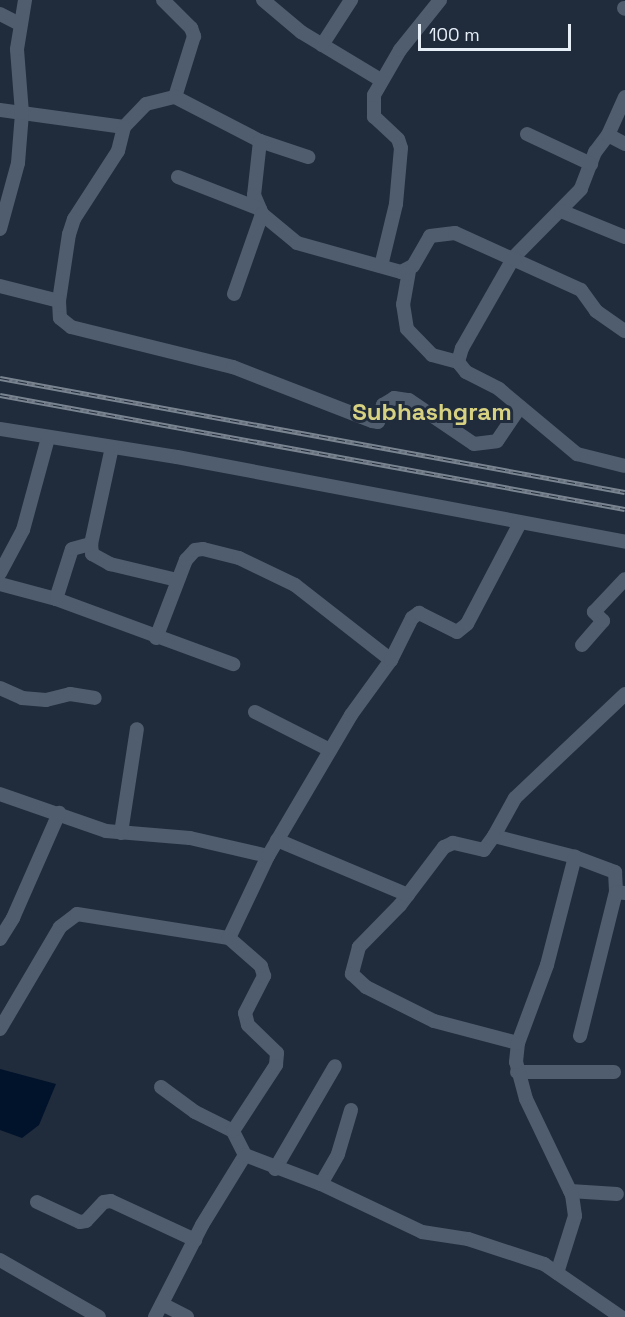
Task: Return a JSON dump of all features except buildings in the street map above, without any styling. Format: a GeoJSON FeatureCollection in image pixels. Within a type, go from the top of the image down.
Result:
{"type":"FeatureCollection","features":[{"type":"Feature","properties":{"kind":"street"},"geometry":{"type":"LineString","coordinates":[[0,230],[18,163],[22,113],[17,49],[25,0]]}},
{"type":"Feature","properties":{"kind":"street"},"geometry":{"type":"LineString","coordinates":[[263,0],[322,45],[381,80]]}},
{"type":"Feature","properties":{"kind":"street"},"geometry":{"type":"LineString","coordinates":[[322,45],[351,0]]}},
{"type":"Feature","properties":{"kind":"street"},"geometry":{"type":"LineString","coordinates":[[381,266],[396,204],[401,164],[398,139],[374,117],[374,95],[381,80],[440,0]]}},
{"type":"Feature","properties":{"kind":"street"},"geometry":{"type":"LineString","coordinates":[[165,1],[191,28],[194,36],[175,97]]}},
{"type":"Feature","properties":{"kind":"street"},"geometry":{"type":"LineString","coordinates":[[0,14],[20,24]]}},
{"type":"Feature","properties":{"kind":"street"},"geometry":{"type":"LineString","coordinates":[[308,156],[260,141],[175,97],[146,104],[124,127],[118,151],[75,219],[58,301],[60,318],[71,327],[233,367],[372,422],[378,422],[383,405],[394,398],[409,400],[474,444],[497,441],[520,407]]}},
{"type":"Feature","properties":{"kind":"street"},"geometry":{"type":"LineString","coordinates":[[458,362],[462,348],[514,257],[581,189],[625,97]]}},
{"type":"Feature","properties":{"kind":"street"},"geometry":{"type":"LineString","coordinates":[[0,110],[124,127]]}},
{"type":"Feature","properties":{"kind":"street"},"geometry":{"type":"LineString","coordinates":[[526,134],[591,164]]}},
{"type":"Feature","properties":{"kind":"street"},"geometry":{"type":"LineString","coordinates":[[608,135],[625,144]]}},
{"type":"Feature","properties":{"kind":"street"},"geometry":{"type":"LineString","coordinates":[[234,294],[261,211],[253,179],[260,141]]}},
{"type":"Feature","properties":{"kind":"street"},"geometry":{"type":"LineString","coordinates":[[178,177],[261,211],[297,243],[408,271]]}},
{"type":"Feature","properties":{"kind":"street"},"geometry":{"type":"LineString","coordinates":[[561,210],[625,237]]}},
{"type":"Feature","properties":{"kind":"street"},"geometry":{"type":"LineString","coordinates":[[625,331],[596,311],[581,290],[514,257],[455,233],[439,232],[430,236],[408,271],[403,304],[407,329],[432,355],[458,362],[466,372],[520,407],[576,454],[625,466]]}},
{"type":"Feature","properties":{"kind":"street"},"geometry":{"type":"LineString","coordinates":[[0,286],[58,301]]}},
{"type":"Feature","properties":{"kind":"street"},"geometry":{"type":"LineString","coordinates":[[0,444],[2,430],[112,447],[625,542]]}},
{"type":"Feature","properties":{"kind":"street"},"geometry":{"type":"LineString","coordinates":[[0,573],[23,530],[48,438]]}},
{"type":"Feature","properties":{"kind":"street"},"geometry":{"type":"LineString","coordinates":[[112,447],[91,544],[92,554],[110,564],[177,580]]}},
{"type":"Feature","properties":{"kind":"street"},"geometry":{"type":"LineString","coordinates":[[229,938],[277,840],[330,750],[391,660],[412,618],[419,613],[457,632],[467,624],[520,523]]}},
{"type":"Feature","properties":{"kind":"street"},"geometry":{"type":"LineString","coordinates":[[56,599],[72,549],[91,544]]}},
{"type":"Feature","properties":{"kind":"street"},"geometry":{"type":"LineString","coordinates":[[156,638],[177,580],[195,550],[203,549],[239,558],[295,585],[391,660]]}},
{"type":"Feature","properties":{"kind":"street"},"geometry":{"type":"LineString","coordinates":[[582,645],[603,621],[594,612],[625,579]]}},
{"type":"Feature","properties":{"kind":"street"},"geometry":{"type":"LineString","coordinates":[[0,584],[56,599],[156,638],[233,664]]}},
{"type":"Feature","properties":{"kind":"street"},"geometry":{"type":"LineString","coordinates":[[0,688],[21,698],[46,700],[70,694],[94,698]]}},
{"type":"Feature","properties":{"kind":"street"},"geometry":{"type":"LineString","coordinates":[[518,1043],[434,1021],[355,978],[353,965],[358,947],[408,895],[444,847],[453,843],[484,850],[515,798],[625,694]]}},
{"type":"Feature","properties":{"kind":"street"},"geometry":{"type":"LineString","coordinates":[[255,712],[330,750]]}},
{"type":"Feature","properties":{"kind":"street"},"geometry":{"type":"LineString","coordinates":[[121,832],[137,729]]}},
{"type":"Feature","properties":{"kind":"street"},"geometry":{"type":"LineString","coordinates":[[0,794],[121,832],[190,838],[268,856]]}},
{"type":"Feature","properties":{"kind":"street"},"geometry":{"type":"LineString","coordinates":[[0,939],[13,918],[58,813]]}},
{"type":"Feature","properties":{"kind":"street"},"geometry":{"type":"LineString","coordinates":[[494,836],[574,856],[615,872],[621,892],[580,1036]]}},
{"type":"Feature","properties":{"kind":"street"},"geometry":{"type":"LineString","coordinates":[[277,840],[408,895]]}},
{"type":"Feature","properties":{"kind":"street"},"geometry":{"type":"LineString","coordinates":[[557,1274],[574,1216],[570,1191],[517,1072],[518,1043],[547,965],[574,856]]}},
{"type":"Feature","properties":{"kind":"street"},"geometry":{"type":"LineString","coordinates":[[0,1029],[60,927],[77,914],[229,938],[261,966],[264,976],[245,1014],[248,1025],[277,1053],[276,1065],[232,1131]]}},
{"type":"Feature","properties":{"kind":"street"},"geometry":{"type":"LineString","coordinates":[[275,1169],[336,1066]]}},
{"type":"Feature","properties":{"kind":"street"},"geometry":{"type":"LineString","coordinates":[[517,1072],[614,1072]]}},
{"type":"Feature","properties":{"kind":"street"},"geometry":{"type":"LineString","coordinates":[[161,1087],[195,1112],[232,1131],[245,1155],[275,1169],[321,1184],[422,1232],[468,1239],[543,1264],[621,1317]]}},
{"type":"Feature","properties":{"kind":"street"},"geometry":{"type":"LineString","coordinates":[[321,1184],[338,1154],[351,1110]]}},
{"type":"Feature","properties":{"kind":"street"},"geometry":{"type":"LineString","coordinates":[[155,1317],[195,1240],[245,1155]]}},
{"type":"Feature","properties":{"kind":"street"},"geometry":{"type":"LineString","coordinates":[[570,1191],[617,1194]]}},
{"type":"Feature","properties":{"kind":"street"},"geometry":{"type":"LineString","coordinates":[[38,1202],[80,1222],[86,1221],[104,1202],[111,1201],[195,1240]]}},
{"type":"Feature","properties":{"kind":"street"},"geometry":{"type":"LineString","coordinates":[[0,1260],[99,1317]]}},
{"type":"Feature","properties":{"kind":"street"},"geometry":{"type":"LineString","coordinates":[[162,1304],[187,1317]]}},
{"type":"Feature","properties":{"kind":"water"},"geometry":{"type":"Polygon","coordinates":[[[0,1069],[56,1084],[39,1125],[22,1138],[0,1130],[0,1069]]]}},
{"type":"Feature","properties":{"kind":"railway"},"geometry":{"type":"LineString","coordinates":[[0,378],[625,492]]}},
{"type":"Feature","properties":{"kind":"railway"},"geometry":{"type":"LineString","coordinates":[[0,395],[625,509]]}},
{"type":"Feature","properties":{"kind":"district","name":"Subhashgram"},"geometry":{"type":"Point","coordinates":[432,412]}}]}
